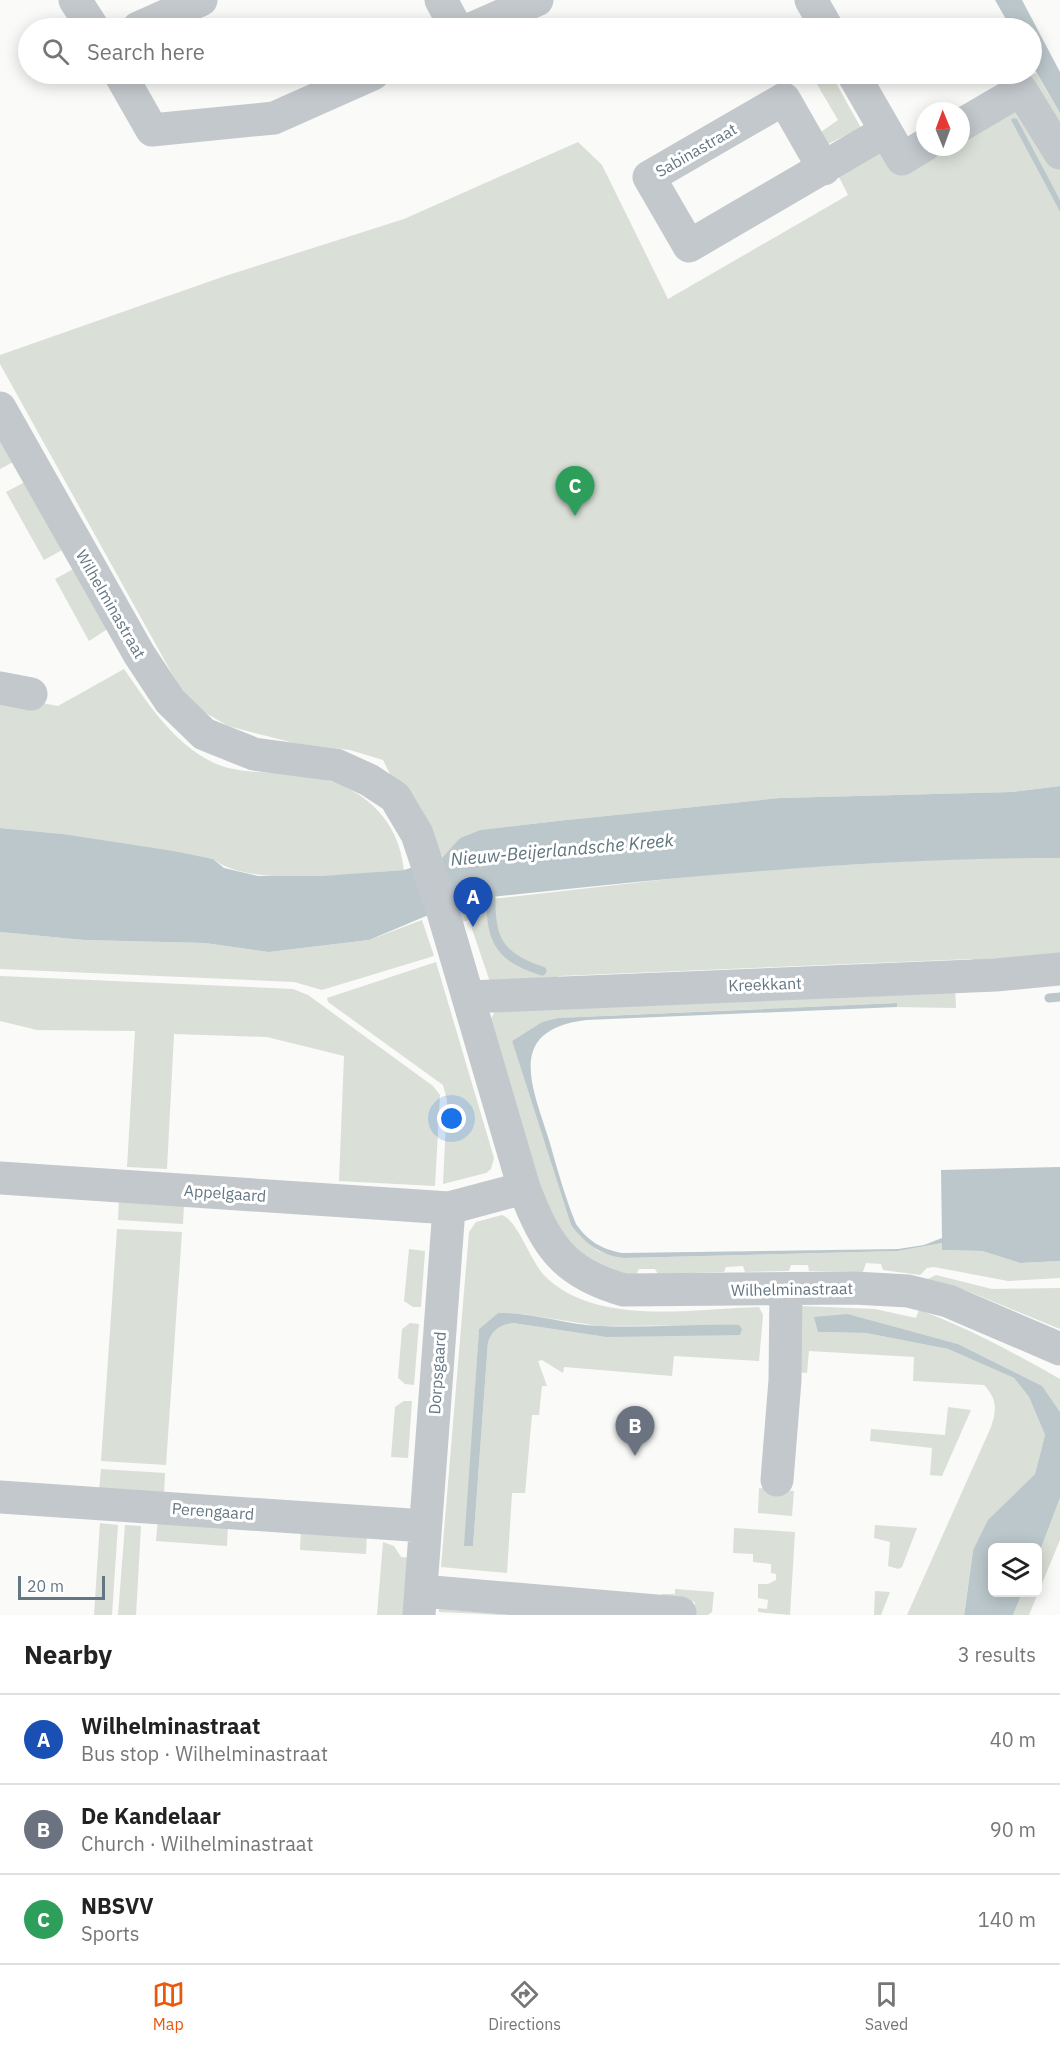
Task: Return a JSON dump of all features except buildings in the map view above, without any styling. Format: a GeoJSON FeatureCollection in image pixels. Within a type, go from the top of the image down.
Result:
{"type":"FeatureCollection","features":[{"type":"Feature","properties":{"kind":"street"},"geometry":{"type":"LineString","coordinates":[[75,0],[87,18]]}},
{"type":"Feature","properties":{"kind":"street"},"geometry":{"type":"LineString","coordinates":[[160,18],[201,0]]}},
{"type":"Feature","properties":{"kind":"street"},"geometry":{"type":"LineString","coordinates":[[441,0],[451,18]]}},
{"type":"Feature","properties":{"kind":"street"},"geometry":{"type":"LineString","coordinates":[[496,18],[537,0]]}},
{"type":"Feature","properties":{"kind":"street"},"geometry":{"type":"LineString","coordinates":[[811,0],[821,18]]}},
{"type":"Feature","properties":{"kind":"street"},"geometry":{"type":"LineString","coordinates":[[126,84],[152,130],[274,118],[350,84]]}},
{"type":"Feature","properties":{"kind":"street"},"geometry":{"type":"LineString","coordinates":[[859,84],[902,159],[916,150]]}},
{"type":"Feature","properties":{"kind":"street"},"geometry":{"type":"LineString","coordinates":[[970,120],[1021,90],[1060,153]]}},
{"type":"Feature","properties":{"kind":"street","name":"Sabinastraat"},"geometry":{"type":"LineString","coordinates":[[824,169],[784,99],[649,177],[688,246],[824,169],[844,153],[886,131]]}},
{"type":"Feature","properties":{"kind":"street","name":"Wilhelminastraat"},"geometry":{"type":"LineString","coordinates":[[0,408],[139,654],[170,701],[204,734],[254,754],[336,765],[369,780],[395,797],[417,834],[443,912],[524,1188],[539,1227],[550,1245],[570,1266],[598,1283],[633,1290],[854,1288],[908,1291],[948,1301],[1060,1349]]}},
{"type":"Feature","properties":{"kind":"street","name":"Kreekkant"},"geometry":{"type":"LineString","coordinates":[[469,997],[996,975],[1060,969]]}},
{"type":"Feature","properties":{"kind":"street","name":"Appelgaard"},"geometry":{"type":"LineString","coordinates":[[0,1178],[449,1208]]}},
{"type":"Feature","properties":{"kind":"street"},"geometry":{"type":"LineString","coordinates":[[449,1208],[524,1188]]}},
{"type":"Feature","properties":{"kind":"street","name":"Dorpsgaard"},"geometry":{"type":"LineString","coordinates":[[420,1603],[449,1208]]}},
{"type":"Feature","properties":{"kind":"street"},"geometry":{"type":"LineString","coordinates":[[777,1480],[785,1380],[786,1289]]}},
{"type":"Feature","properties":{"kind":"street","name":"Perengaard"},"geometry":{"type":"LineString","coordinates":[[0,1497],[425,1526]]}},
{"type":"Feature","properties":{"kind":"street"},"geometry":{"type":"LineString","coordinates":[[420,1603],[680,1612],[679,1615]]}},
{"type":"Feature","properties":{"kind":"shaded area"},"geometry":{"type":"Polygon","coordinates":[[[1042,83],[1060,113],[1060,140],[1028,84],[1042,83]]]}},
{"type":"Feature","properties":{"kind":"shaded area"},"geometry":{"type":"Polygon","coordinates":[[[817,84],[837,84],[861,128],[824,146],[818,134],[838,120],[817,84]]]}},
{"type":"Feature","properties":{"kind":"shaded area"},"geometry":{"type":"Polygon","coordinates":[[[1018,106],[1060,166],[1060,200],[1011,120],[1060,212],[1060,786],[1012,792],[780,798],[557,821],[480,830],[460,838],[443,858],[420,807],[390,774],[383,760],[350,750],[294,743],[228,726],[199,709],[180,688],[0,364],[0,355],[225,276],[404,219],[578,142],[602,165],[668,299],[848,195],[834,167],[881,152],[889,169],[916,156],[970,156],[970,130],[1018,106]]]}},
{"type":"Feature","properties":{"kind":"shaded area"},"geometry":{"type":"Polygon","coordinates":[[[0,435],[15,461],[0,469],[0,435]]]}},
{"type":"Feature","properties":{"kind":"shaded area"},"geometry":{"type":"Polygon","coordinates":[[[25,482],[64,549],[44,560],[6,492],[25,482]]]}},
{"type":"Feature","properties":{"kind":"shaded area"},"geometry":{"type":"Polygon","coordinates":[[[75,568],[109,628],[89,641],[55,579],[75,568]]]}},
{"type":"Feature","properties":{"kind":"shaded area"},"geometry":{"type":"Polygon","coordinates":[[[124,669],[174,734],[199,755],[214,763],[245,771],[299,774],[319,778],[355,792],[383,816],[400,850],[404,870],[305,877],[253,874],[230,868],[213,859],[63,834],[0,828],[0,695],[58,706],[124,669]]]}},
{"type":"Feature","properties":{"kind":"shaded area"},"geometry":{"type":"Polygon","coordinates":[[[964,858],[1060,858],[1060,957],[979,966],[971,959],[559,976],[550,984],[490,982],[469,920],[462,922],[457,903],[739,871],[964,858]]]}},
{"type":"Feature","properties":{"kind":"shaded area"},"geometry":{"type":"Polygon","coordinates":[[[422,920],[434,956],[322,990],[294,982],[0,969],[0,932],[84,940],[205,943],[269,952],[369,940],[422,920]]]}},
{"type":"Feature","properties":{"kind":"shaded area"},"geometry":{"type":"Polygon","coordinates":[[[436,962],[494,1158],[491,1169],[486,1173],[443,1184],[447,1100],[443,1085],[328,1002],[327,998],[436,962]]]}},
{"type":"Feature","properties":{"kind":"shaded area"},"geometry":{"type":"Polygon","coordinates":[[[0,976],[293,989],[308,995],[433,1086],[440,1095],[435,1186],[339,1181],[344,1056],[267,1037],[174,1034],[167,1169],[127,1167],[135,1031],[37,1030],[0,1021],[0,976]]]}},
{"type":"Feature","properties":{"kind":"shaded area"},"geometry":{"type":"Polygon","coordinates":[[[955,985],[956,1008],[897,1007],[896,1003],[558,1018],[542,1022],[512,1041],[571,1225],[598,1251],[624,1258],[898,1251],[942,1243],[943,1250],[982,1251],[1020,1263],[1060,1261],[1060,1278],[1008,1281],[934,1267],[927,1268],[920,1275],[883,1270],[881,1264],[866,1263],[863,1272],[809,1271],[808,1265],[791,1265],[789,1271],[745,1272],[743,1266],[726,1267],[724,1272],[658,1274],[655,1269],[639,1269],[636,1275],[620,1274],[574,1253],[546,1205],[490,1021],[495,1011],[955,985]]]}},
{"type":"Feature","properties":{"kind":"shaded area"},"geometry":{"type":"Polygon","coordinates":[[[119,1198],[184,1204],[183,1224],[118,1220],[119,1198]]]}},
{"type":"Feature","properties":{"kind":"shaded area"},"geometry":{"type":"Polygon","coordinates":[[[502,1215],[508,1218],[543,1274],[564,1291],[588,1302],[645,1311],[759,1307],[763,1315],[759,1361],[674,1356],[672,1376],[564,1367],[563,1373],[542,1360],[538,1361],[547,1386],[542,1386],[539,1415],[532,1415],[525,1493],[512,1493],[507,1573],[441,1567],[469,1232],[476,1222],[502,1215]],[[498,1313],[479,1329],[465,1546],[473,1546],[488,1342],[497,1329],[513,1323],[606,1337],[739,1325],[598,1326],[523,1314],[498,1313]]]}},
{"type":"Feature","properties":{"kind":"shaded area"},"geometry":{"type":"Polygon","coordinates":[[[117,1229],[182,1232],[166,1465],[101,1461],[117,1229]]]}},
{"type":"Feature","properties":{"kind":"shaded area"},"geometry":{"type":"Polygon","coordinates":[[[409,1249],[425,1251],[421,1307],[413,1307],[404,1301],[409,1249]]]}},
{"type":"Feature","properties":{"kind":"shaded area"},"geometry":{"type":"Polygon","coordinates":[[[936,1275],[992,1289],[1060,1288],[1060,1329],[970,1292],[926,1280],[936,1275]]]}},
{"type":"Feature","properties":{"kind":"shaded area"},"geometry":{"type":"Polygon","coordinates":[[[802,1306],[875,1309],[916,1318],[919,1310],[1008,1350],[1060,1379],[1060,1412],[1041,1386],[958,1344],[848,1314],[818,1332],[866,1333],[948,1349],[1014,1378],[1029,1397],[1045,1435],[1035,1474],[989,1520],[973,1550],[964,1615],[907,1615],[991,1427],[995,1409],[994,1400],[984,1385],[913,1381],[914,1357],[809,1351],[807,1373],[797,1372],[802,1306]]]}},
{"type":"Feature","properties":{"kind":"shaded area"},"geometry":{"type":"Polygon","coordinates":[[[410,1323],[419,1324],[414,1385],[405,1384],[398,1378],[402,1329],[410,1323]]]}},
{"type":"Feature","properties":{"kind":"shaded area"},"geometry":{"type":"Polygon","coordinates":[[[404,1401],[412,1401],[408,1458],[391,1457],[395,1407],[404,1401]]]}},
{"type":"Feature","properties":{"kind":"shaded area"},"geometry":{"type":"Polygon","coordinates":[[[948,1407],[971,1410],[942,1476],[930,1475],[932,1448],[870,1441],[871,1429],[945,1435],[948,1407]]]}},
{"type":"Feature","properties":{"kind":"shaded area"},"geometry":{"type":"Polygon","coordinates":[[[101,1469],[165,1473],[164,1495],[99,1491],[101,1469]]]}},
{"type":"Feature","properties":{"kind":"shaded area"},"geometry":{"type":"Polygon","coordinates":[[[759,1488],[794,1491],[792,1516],[758,1513],[759,1488]]]}},
{"type":"Feature","properties":{"kind":"shaded area"},"geometry":{"type":"Polygon","coordinates":[[[1060,1498],[1060,1540],[1042,1584],[1042,1545],[1060,1498]]]}},
{"type":"Feature","properties":{"kind":"shaded area"},"geometry":{"type":"Polygon","coordinates":[[[158,1518],[228,1523],[227,1546],[156,1541],[158,1518]]]}},
{"type":"Feature","properties":{"kind":"shaded area"},"geometry":{"type":"Polygon","coordinates":[[[100,1523],[118,1525],[112,1615],[94,1615],[100,1523]]]}},
{"type":"Feature","properties":{"kind":"shaded area"},"geometry":{"type":"Polygon","coordinates":[[[125,1525],[141,1526],[136,1615],[118,1615],[125,1525]]]}},
{"type":"Feature","properties":{"kind":"shaded area"},"geometry":{"type":"Polygon","coordinates":[[[875,1525],[917,1528],[902,1567],[898,1569],[888,1566],[890,1542],[874,1538],[875,1525]]]}},
{"type":"Feature","properties":{"kind":"shaded area"},"geometry":{"type":"Polygon","coordinates":[[[301,1528],[367,1533],[366,1554],[300,1550],[301,1528]]]}},
{"type":"Feature","properties":{"kind":"shaded area"},"geometry":{"type":"Polygon","coordinates":[[[734,1528],[795,1532],[790,1615],[758,1612],[758,1608],[767,1609],[768,1600],[758,1598],[758,1584],[768,1584],[776,1580],[776,1574],[771,1573],[771,1564],[753,1562],[753,1554],[733,1553],[734,1528]]]}},
{"type":"Feature","properties":{"kind":"shaded area"},"geometry":{"type":"Polygon","coordinates":[[[383,1542],[394,1546],[401,1557],[409,1558],[406,1615],[377,1615],[383,1542]]]}},
{"type":"Feature","properties":{"kind":"shaded area"},"geometry":{"type":"Polygon","coordinates":[[[675,1589],[714,1592],[712,1612],[708,1615],[693,1615],[695,1602],[661,1599],[662,1594],[675,1594],[675,1589]]]}},
{"type":"Feature","properties":{"kind":"shaded area"},"geometry":{"type":"Polygon","coordinates":[[[875,1591],[890,1592],[881,1615],[874,1615],[875,1591]]]}},
{"type":"Feature","properties":{"kind":"shaded area"},"geometry":{"type":"Polygon","coordinates":[[[1020,1597],[1036,1597],[1029,1615],[1013,1615],[1020,1597]]]}},
{"type":"Feature","properties":{"kind":"shaded area"},"geometry":{"type":"Polygon","coordinates":[[[439,1609],[509,1615],[439,1612],[439,1609]]]}},
{"type":"Feature","properties":{"kind":"water"},"geometry":{"type":"Polygon","coordinates":[[[995,0],[1022,0],[1032,18],[1005,18],[995,0]]]}},
{"type":"Feature","properties":{"kind":"water"},"geometry":{"type":"Polygon","coordinates":[[[1042,38],[1060,72],[1060,113],[1042,82],[1042,38]]]}},
{"type":"Feature","properties":{"kind":"water"},"geometry":{"type":"Polygon","coordinates":[[[1017,119],[1060,200],[1060,212],[1011,120],[1017,119]]]}},
{"type":"Feature","properties":{"kind":"water","name":"Nieuw-Beijerlandsche Kreek"},"geometry":{"type":"Polygon","coordinates":[[[1060,786],[1060,858],[846,865],[491,897],[457,903],[369,940],[269,952],[205,943],[84,940],[0,932],[0,828],[63,834],[173,851],[213,859],[224,868],[258,876],[323,876],[404,870],[442,858],[460,838],[480,830],[780,798],[1012,792],[1060,786]]]}},
{"type":"Feature","properties":{"kind":"water"},"geometry":{"type":"Polygon","coordinates":[[[897,1003],[897,1007],[586,1020],[560,1026],[544,1035],[534,1048],[531,1064],[532,1081],[561,1182],[576,1224],[596,1243],[622,1253],[898,1249],[924,1245],[942,1238],[941,1170],[1060,1167],[1060,1261],[1020,1263],[982,1251],[942,1250],[942,1243],[898,1251],[624,1258],[594,1248],[571,1225],[512,1041],[542,1022],[558,1018],[897,1003]]]}},
{"type":"Feature","properties":{"kind":"water"},"geometry":{"type":"Polygon","coordinates":[[[498,1313],[524,1314],[600,1326],[739,1325],[742,1329],[740,1335],[606,1337],[513,1323],[497,1329],[488,1342],[473,1546],[464,1546],[479,1329],[498,1313]]]}},
{"type":"Feature","properties":{"kind":"water"},"geometry":{"type":"Polygon","coordinates":[[[848,1314],[958,1344],[1042,1386],[1060,1412],[1060,1498],[1042,1545],[1042,1543],[988,1543],[988,1597],[1020,1597],[1013,1615],[964,1615],[973,1550],[988,1520],[1035,1474],[1045,1435],[1029,1397],[1014,1378],[948,1349],[866,1333],[818,1332],[814,1317],[848,1314]]]}},
{"type":"Feature","properties":{"kind":"waterway"},"geometry":{"type":"LineString","coordinates":[[491,886],[492,917],[498,941],[513,958],[542,971]]}},
{"type":"Feature","properties":{"kind":"waterway"},"geometry":{"type":"LineString","coordinates":[[1049,998],[1060,997]]}},
{"type":"Feature","properties":{"kind":"place","name":"NBSVV"},"geometry":{"type":"Point","coordinates":[575,516]}},
{"type":"Feature","properties":{"kind":"place","name":"Wilhelminastraat"},"geometry":{"type":"Point","coordinates":[473,927]}},
{"type":"Feature","properties":{"kind":"place","name":"De Kandelaar"},"geometry":{"type":"Point","coordinates":[635,1456]}}]}
